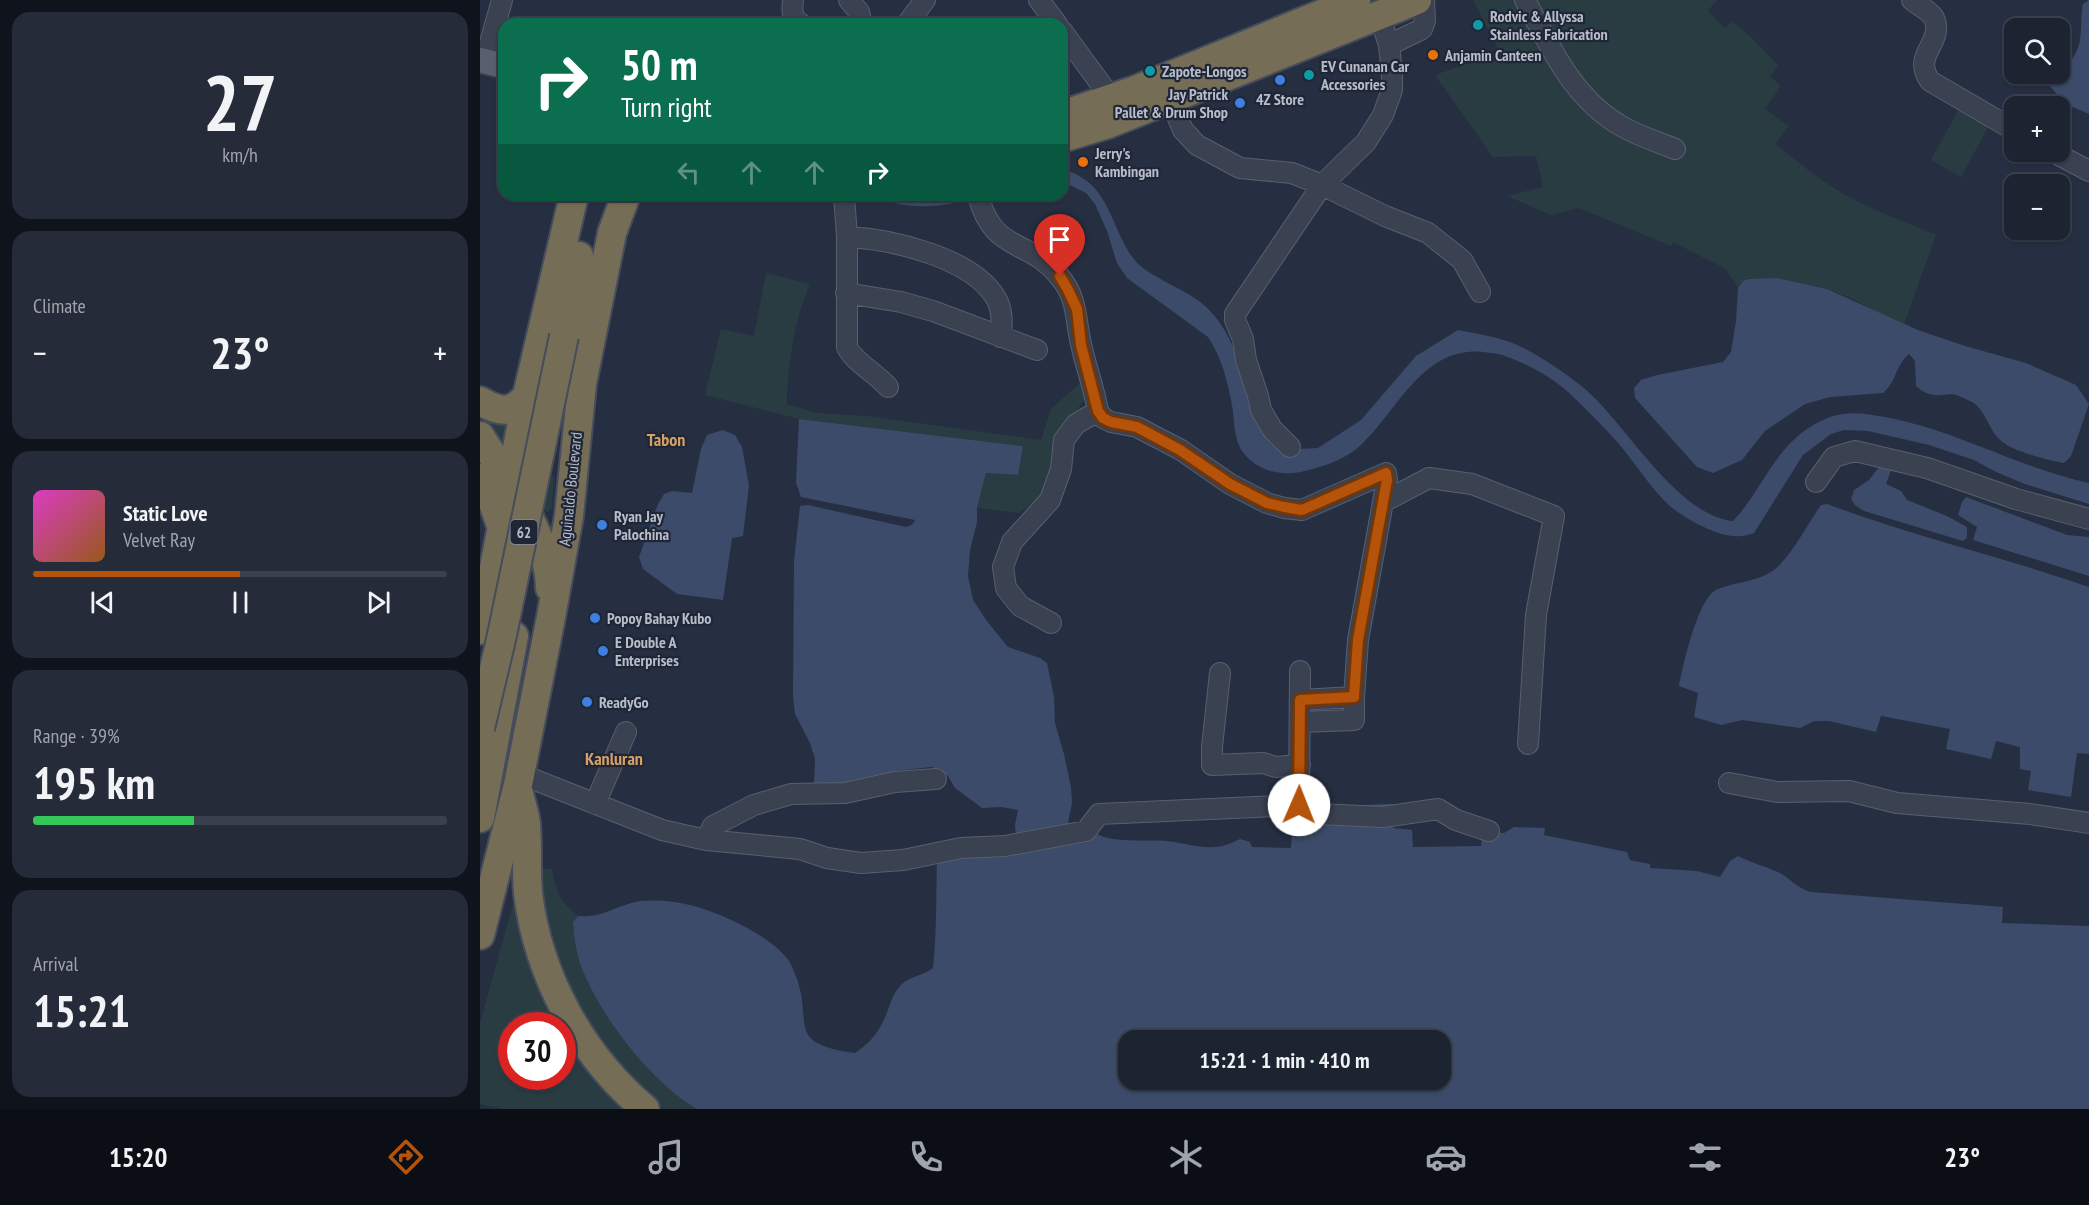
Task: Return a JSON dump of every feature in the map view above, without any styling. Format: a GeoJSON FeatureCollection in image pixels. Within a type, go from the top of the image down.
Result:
{"type":"FeatureCollection","features":[{"type":"Feature","properties":{"kind":"highway"},"geometry":{"type":"LineString","coordinates":[[1068,113],[1367,7],[1416,0]]}},
{"type":"Feature","properties":{"kind":"highway"},"geometry":{"type":"LineString","coordinates":[[1068,136],[1108,124],[1170,99],[1367,7]]}},
{"type":"Feature","properties":{"kind":"highway","name":"62"},"geometry":{"type":"LineString","coordinates":[[480,630],[526,404],[573,201]]}},
{"type":"Feature","properties":{"kind":"highway","name":"62"},"geometry":{"type":"LineString","coordinates":[[480,728],[505,624],[564,336],[589,201]]}},
{"type":"Feature","properties":{"kind":"highway","name":"Aguinaldo Boulevard"},"geometry":{"type":"LineString","coordinates":[[480,935],[519,779],[551,617],[569,516],[577,419],[584,374],[609,244],[623,201]]}},
{"type":"Feature","properties":{"kind":"highway"},"geometry":{"type":"LineString","coordinates":[[480,401],[494,408],[505,410],[526,404],[535,456],[542,464],[548,466],[560,459],[577,419]]}},
{"type":"Feature","properties":{"kind":"highway"},"geometry":{"type":"LineString","coordinates":[[480,436],[533,525],[545,555],[550,579],[551,617]]}},
{"type":"Feature","properties":{"kind":"highway"},"geometry":{"type":"LineString","coordinates":[[480,478],[501,525],[513,574],[516,610],[515,632],[480,818]]}},
{"type":"Feature","properties":{"kind":"highway"},"geometry":{"type":"LineString","coordinates":[[519,779],[526,824],[526,866],[532,914],[552,983],[574,1028],[600,1063],[645,1109]]}},
{"type":"Feature","properties":{"kind":"street"},"geometry":{"type":"LineString","coordinates":[[499,18],[502,0]]}},
{"type":"Feature","properties":{"kind":"street"},"geometry":{"type":"LineString","coordinates":[[793,0],[793,18]]}},
{"type":"Feature","properties":{"kind":"street"},"geometry":{"type":"LineString","coordinates":[[849,0],[859,12],[860,18]]}},
{"type":"Feature","properties":{"kind":"street"},"geometry":{"type":"LineString","coordinates":[[912,18],[925,0]]}},
{"type":"Feature","properties":{"kind":"street"},"geometry":{"type":"LineString","coordinates":[[1039,0],[1052,18]]}},
{"type":"Feature","properties":{"kind":"street"},"geometry":{"type":"LineString","coordinates":[[1389,45],[1422,29],[1425,21],[1424,0]]}},
{"type":"Feature","properties":{"kind":"street"},"geometry":{"type":"LineString","coordinates":[[1525,0],[1561,68],[1586,98],[1602,113],[1624,127],[1675,149]]}},
{"type":"Feature","properties":{"kind":"street"},"geometry":{"type":"LineString","coordinates":[[1912,0],[1933,17],[1937,32],[1924,59],[1923,71],[1930,81],[2004,124]]}},
{"type":"Feature","properties":{"kind":"street"},"geometry":{"type":"LineString","coordinates":[[1290,447],[1272,429],[1261,410],[1246,360],[1243,339],[1234,320],[1235,314],[1322,184],[1366,142],[1383,115],[1392,90],[1389,45],[1367,7]]}},
{"type":"Feature","properties":{"kind":"street"},"geometry":{"type":"LineString","coordinates":[[490,62],[498,21]]}},
{"type":"Feature","properties":{"kind":"street"},"geometry":{"type":"LineString","coordinates":[[1068,39],[1112,98]]}},
{"type":"Feature","properties":{"kind":"street"},"geometry":{"type":"LineString","coordinates":[[1170,99],[1183,130],[1197,145],[1240,168],[1292,173],[1322,184],[1385,216],[1428,233],[1462,260],[1480,292]]}},
{"type":"Feature","properties":{"kind":"street"},"geometry":{"type":"LineString","coordinates":[[2070,161],[2089,171]]}},
{"type":"Feature","properties":{"kind":"street"},"geometry":{"type":"LineString","coordinates":[[844,201],[847,237],[847,346],[849,352],[879,376],[888,387]]}},
{"type":"Feature","properties":{"kind":"street"},"geometry":{"type":"LineString","coordinates":[[980,201],[984,216],[997,233],[1008,242],[1048,264],[1060,276],[1068,290],[1077,309],[1081,345],[1098,411],[1103,418],[1111,422],[1137,427],[1180,450],[1230,484],[1267,503],[1302,510],[1386,473],[1387,480],[1358,640],[1354,720],[1300,722]]}},
{"type":"Feature","properties":{"kind":"street"},"geometry":{"type":"LineString","coordinates":[[847,237],[876,239],[926,252],[943,258],[976,276],[997,300],[1002,314],[1001,337]]}},
{"type":"Feature","properties":{"kind":"street"},"geometry":{"type":"LineString","coordinates":[[846,292],[901,302],[960,320],[1037,350]]}},
{"type":"Feature","properties":{"kind":"street"},"geometry":{"type":"LineString","coordinates":[[1051,623],[1020,606],[1006,588],[1003,567],[1012,542],[1050,500],[1061,469],[1064,440],[1076,424],[1098,411]]}},
{"type":"Feature","properties":{"kind":"street"},"geometry":{"type":"LineString","coordinates":[[1816,482],[1834,457],[1855,451],[1926,468],[2016,499],[2089,519]]}},
{"type":"Feature","properties":{"kind":"street"},"geometry":{"type":"LineString","coordinates":[[1383,502],[1429,478],[1472,484],[1554,516],[1536,615],[1528,744]]}},
{"type":"Feature","properties":{"kind":"street"},"geometry":{"type":"LineString","coordinates":[[1299,805],[1300,671]]}},
{"type":"Feature","properties":{"kind":"street"},"geometry":{"type":"LineString","coordinates":[[1220,673],[1212,765],[1263,763],[1276,767],[1300,765]]}},
{"type":"Feature","properties":{"kind":"street"},"geometry":{"type":"LineString","coordinates":[[1300,700],[1354,697]]}},
{"type":"Feature","properties":{"kind":"street"},"geometry":{"type":"LineString","coordinates":[[595,804],[627,732]]}},
{"type":"Feature","properties":{"kind":"street"},"geometry":{"type":"LineString","coordinates":[[519,779],[595,804],[662,830],[706,840],[800,849],[827,858],[861,863],[903,860],[962,848],[1005,846],[1086,831],[1099,814],[1299,805],[1317,814],[1383,817],[1438,809],[1456,820],[1489,831]]}},
{"type":"Feature","properties":{"kind":"street"},"geometry":{"type":"LineString","coordinates":[[706,840],[713,826],[754,805],[791,794],[845,793],[896,782],[936,779]]}},
{"type":"Feature","properties":{"kind":"street"},"geometry":{"type":"LineString","coordinates":[[1730,783],[1777,792],[1849,791],[1897,802],[2030,814],[2089,823]]}},
{"type":"Feature","properties":{"kind":"shaded area"},"geometry":{"type":"Polygon","coordinates":[[[1473,0],[1718,0],[1708,10],[1724,28],[1733,22],[1778,65],[1770,76],[1781,86],[1765,109],[1789,126],[1775,144],[1842,193],[1936,235],[1904,324],[1827,289],[1777,278],[1743,281],[1738,288],[1726,269],[1673,242],[1671,246],[1579,208],[1551,215],[1507,196],[1543,187],[1536,156],[1493,157],[1435,75],[1500,52],[1473,0]]]}},
{"type":"Feature","properties":{"kind":"shaded area"},"geometry":{"type":"Polygon","coordinates":[[[1960,107],[1990,124],[1961,177],[1931,160],[1960,107]]]}},
{"type":"Feature","properties":{"kind":"shaded area"},"geometry":{"type":"Polygon","coordinates":[[[766,273],[810,284],[804,298],[793,343],[787,404],[817,413],[866,416],[1041,440],[1051,409],[1081,382],[1086,398],[1060,432],[1053,479],[1039,498],[1019,513],[977,508],[986,473],[1018,475],[1023,446],[799,419],[705,395],[721,329],[754,336],[766,273]]]}},
{"type":"Feature","properties":{"kind":"shaded area"},"geometry":{"type":"Polygon","coordinates":[[[480,413],[508,422],[505,453],[480,413]]]}},
{"type":"Feature","properties":{"kind":"shaded area"},"geometry":{"type":"Polygon","coordinates":[[[554,476],[552,507],[546,512],[528,483],[554,476]]]}},
{"type":"Feature","properties":{"kind":"shaded area"},"geometry":{"type":"Polygon","coordinates":[[[542,869],[552,869],[560,896],[578,916],[573,922],[578,957],[582,970],[605,1013],[648,1068],[680,1098],[697,1109],[661,1107],[619,1065],[595,1034],[571,990],[553,943],[547,918],[542,869]]]}},
{"type":"Feature","properties":{"kind":"shaded area"},"geometry":{"type":"Polygon","coordinates":[[[519,883],[528,920],[634,1109],[503,1109],[480,1104],[480,1023],[519,883]]]}},
{"type":"Feature","properties":{"kind":"water"},"geometry":{"type":"Polygon","coordinates":[[[2089,0],[2089,114],[2070,106],[2070,96],[2058,96],[2048,84],[2070,84],[2070,60],[2080,41],[2083,4],[2089,0]]]}},
{"type":"Feature","properties":{"kind":"water"},"geometry":{"type":"Polygon","coordinates":[[[1068,171],[1078,175],[1099,194],[1125,245],[1139,265],[1188,294],[1212,313],[1233,345],[1282,450],[1318,448],[1361,420],[1416,356],[1458,330],[1516,344],[1558,369],[1585,389],[1601,405],[1672,486],[1692,503],[1712,515],[1733,521],[1789,444],[1826,418],[1849,413],[1875,415],[1911,423],[2038,468],[2089,483],[2089,504],[2025,484],[1974,460],[1929,445],[1868,431],[1844,430],[1831,434],[1803,455],[1754,533],[1741,536],[1724,534],[1694,522],[1671,507],[1613,437],[1561,386],[1522,363],[1502,355],[1483,352],[1462,353],[1444,359],[1428,370],[1413,383],[1362,444],[1343,458],[1320,467],[1297,472],[1282,473],[1267,470],[1247,457],[1239,446],[1226,378],[1217,352],[1208,337],[1127,278],[1117,263],[1107,231],[1095,204],[1086,193],[1068,184],[1068,171]]]}},
{"type":"Feature","properties":{"kind":"water"},"geometry":{"type":"Polygon","coordinates":[[[886,201],[963,201],[925,206],[886,201]]]}},
{"type":"Feature","properties":{"kind":"water"},"geometry":{"type":"Polygon","coordinates":[[[1777,278],[1827,289],[1918,330],[2026,363],[2076,385],[2089,404],[2071,456],[2064,463],[2048,460],[2004,443],[1972,402],[1954,395],[1929,394],[1916,386],[1915,361],[1909,354],[1883,393],[1830,397],[1805,404],[1765,431],[1742,460],[1713,473],[1697,467],[1635,398],[1634,388],[1641,380],[1657,375],[1723,362],[1731,352],[1738,288],[1743,281],[1749,279],[1777,278]]]}},
{"type":"Feature","properties":{"kind":"water"},"geometry":{"type":"Polygon","coordinates":[[[799,419],[1023,446],[1018,475],[986,473],[977,508],[977,522],[970,550],[968,576],[973,600],[1008,647],[1040,658],[1047,663],[1054,697],[1055,723],[1071,787],[1072,803],[1067,828],[1016,840],[1015,824],[1018,810],[1001,807],[982,808],[955,788],[948,776],[932,767],[894,771],[877,783],[814,785],[815,759],[810,743],[795,714],[793,696],[794,561],[800,506],[808,505],[906,527],[913,524],[915,520],[801,497],[796,483],[799,419]]]}},
{"type":"Feature","properties":{"kind":"water"},"geometry":{"type":"Polygon","coordinates":[[[723,430],[735,435],[742,447],[749,486],[743,536],[732,538],[723,600],[677,594],[643,569],[639,557],[658,504],[664,494],[672,491],[692,493],[701,449],[707,435],[723,430]]]}},
{"type":"Feature","properties":{"kind":"water"},"geometry":{"type":"Polygon","coordinates":[[[1879,467],[1891,470],[1886,484],[1901,491],[1907,500],[1947,516],[1967,527],[1967,538],[1963,541],[1864,511],[1855,505],[1851,499],[1854,490],[1869,480],[1879,467]]]}},
{"type":"Feature","properties":{"kind":"water"},"geometry":{"type":"Polygon","coordinates":[[[1966,497],[2067,535],[2089,537],[2089,576],[1973,540],[1977,527],[1958,515],[1966,497]]]}},
{"type":"Feature","properties":{"kind":"water"},"geometry":{"type":"Polygon","coordinates":[[[1827,504],[2089,587],[2089,754],[2077,753],[2071,797],[2028,790],[2031,771],[2020,769],[2020,747],[1996,741],[1991,759],[1946,749],[1950,729],[1881,716],[1876,732],[1829,721],[1814,721],[1800,728],[1742,720],[1721,725],[1694,717],[1698,693],[1679,686],[1692,633],[1704,604],[1718,589],[1758,578],[1778,567],[1821,505],[1827,504]]]}},
{"type":"Feature","properties":{"kind":"water"},"geometry":{"type":"Polygon","coordinates":[[[1397,804],[1397,822],[1392,822],[1393,828],[1412,830],[1413,847],[1481,846],[1483,833],[1504,833],[1514,827],[1545,828],[1544,835],[1627,852],[1630,860],[1650,864],[1650,868],[1697,871],[1720,877],[1730,861],[1738,856],[1778,872],[1800,888],[1811,892],[2003,907],[2002,923],[2089,926],[2089,1109],[697,1109],[664,1084],[618,1032],[585,976],[575,943],[573,922],[578,916],[599,914],[637,901],[676,902],[716,913],[758,934],[781,951],[789,961],[800,991],[805,1028],[809,1036],[832,1049],[855,1053],[871,1040],[879,1029],[901,985],[933,968],[937,857],[1094,832],[1119,840],[1167,841],[1203,847],[1221,846],[1240,839],[1250,842],[1252,847],[1291,848],[1293,818],[1349,820],[1349,806],[1397,804]]]}},
{"type":"Feature","properties":{"kind":"place","name":"Rodvic & Allyssa Stainless Fabrication"},"geometry":{"type":"Point","coordinates":[1478,25]}},
{"type":"Feature","properties":{"kind":"place","name":"Anjamin Canteen"},"geometry":{"type":"Point","coordinates":[1433,55]}},
{"type":"Feature","properties":{"kind":"place","name":"Zapote-Longos"},"geometry":{"type":"Point","coordinates":[1150,71]}},
{"type":"Feature","properties":{"kind":"place","name":"EV Cunanan Car Accessories"},"geometry":{"type":"Point","coordinates":[1309,75]}},
{"type":"Feature","properties":{"kind":"place","name":"4Z Store"},"geometry":{"type":"Point","coordinates":[1280,80]}},
{"type":"Feature","properties":{"kind":"place","name":"Jay Patrick Pallet & Drum Shop"},"geometry":{"type":"Point","coordinates":[1240,103]}},
{"type":"Feature","properties":{"kind":"place","name":"Jerry's Kambingan"},"geometry":{"type":"Point","coordinates":[1083,162]}},
{"type":"Feature","properties":{"kind":"place","name":"Ryan Jay Palochina"},"geometry":{"type":"Point","coordinates":[602,525]}},
{"type":"Feature","properties":{"kind":"place","name":"Popoy Bahay Kubo"},"geometry":{"type":"Point","coordinates":[595,618]}},
{"type":"Feature","properties":{"kind":"place","name":"E Double A Enterprises"},"geometry":{"type":"Point","coordinates":[603,651]}},
{"type":"Feature","properties":{"kind":"place","name":"ReadyGo"},"geometry":{"type":"Point","coordinates":[587,702]}},
{"type":"Feature","properties":{"kind":"district","name":"Tabon"},"geometry":{"type":"Point","coordinates":[666,439]}},
{"type":"Feature","properties":{"kind":"district","name":"Kanluran"},"geometry":{"type":"Point","coordinates":[614,758]}},
{"type":"Feature","properties":{"kind":"route"},"geometry":{"type":"LineString","coordinates":[[1060,276],[1077,309],[1081,345],[1098,411],[1103,418],[1111,422],[1137,427],[1180,450],[1230,484],[1267,503],[1284,507],[1302,510],[1386,473],[1387,480],[1358,640],[1354,697],[1300,700],[1299,805]]}}]}
